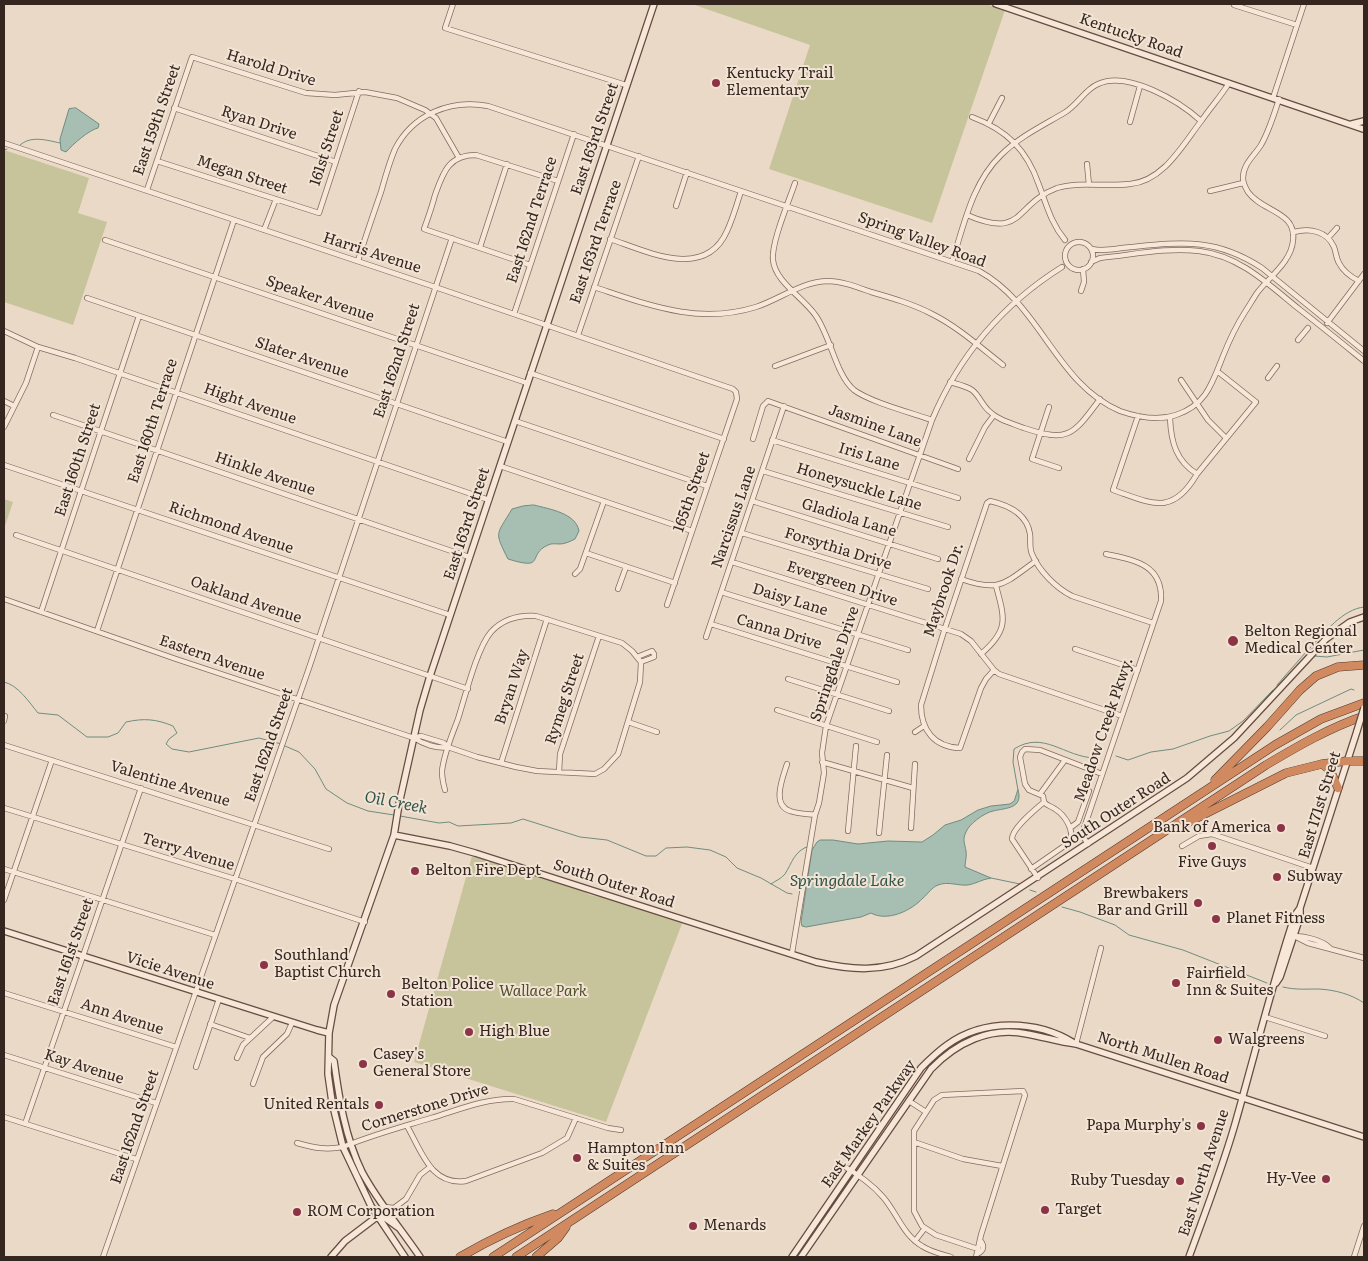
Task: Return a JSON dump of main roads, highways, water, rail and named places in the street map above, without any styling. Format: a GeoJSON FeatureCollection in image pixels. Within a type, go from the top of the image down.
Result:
{"type":"FeatureCollection","features":[{"type":"Feature","properties":{"kind":"highway"},"geometry":{"type":"LineString","coordinates":[[1207,790],[1268,727],[1300,690],[1316,676],[1338,667],[1364,665]]}},
{"type":"Feature","properties":{"kind":"highway"},"geometry":{"type":"LineString","coordinates":[[493,1257],[1275,745],[1321,720],[1364,702]]}},
{"type":"Feature","properties":{"kind":"highway"},"geometry":{"type":"LineString","coordinates":[[516,1257],[1273,761],[1316,736],[1364,716]]}},
{"type":"Feature","properties":{"kind":"highway"},"geometry":{"type":"LineString","coordinates":[[1091,881],[1184,824],[1286,773],[1322,764],[1364,761]]}},
{"type":"Feature","properties":{"kind":"highway"},"geometry":{"type":"LineString","coordinates":[[1322,764],[1330,770],[1338,788]]}},
{"type":"Feature","properties":{"kind":"highway"},"geometry":{"type":"LineString","coordinates":[[460,1257],[482,1244],[535,1220],[565,1210]]}},
{"type":"Feature","properties":{"kind":"highway"},"geometry":{"type":"LineString","coordinates":[[536,1257],[558,1238],[569,1222]]}},
{"type":"Feature","properties":{"kind":"water"},"geometry":{"type":"Polygon","coordinates":[[[76,108],[99,124],[98,128],[86,134],[66,152],[61,150],[60,139],[69,109],[76,108]]]}},
{"type":"Feature","properties":{"kind":"water"},"geometry":{"type":"Polygon","coordinates":[[[534,505],[554,510],[567,516],[577,525],[579,531],[572,541],[562,544],[549,544],[538,553],[532,562],[508,559],[500,543],[500,529],[512,509],[534,505]]]}},
{"type":"Feature","properties":{"kind":"water","name":"Springdale Lake"},"geometry":{"type":"Polygon","coordinates":[[[1018,790],[1019,796],[1016,804],[981,816],[973,822],[964,837],[965,867],[991,878],[968,885],[946,883],[938,885],[918,903],[899,914],[884,916],[871,913],[861,917],[806,927],[802,926],[801,922],[812,850],[820,840],[858,844],[888,841],[922,842],[945,825],[961,820],[978,810],[991,806],[1010,804],[1014,801],[1018,790]]]}},
{"type":"Feature","properties":{"kind":"waterway"},"geometry":{"type":"LineString","coordinates":[[19,146],[33,139],[60,143]]}},
{"type":"Feature","properties":{"kind":"waterway"},"geometry":{"type":"LineString","coordinates":[[1310,648],[1341,617],[1364,607]]}},
{"type":"Feature","properties":{"kind":"waterway"},"geometry":{"type":"LineString","coordinates":[[1314,656],[1327,657],[1364,650]]}},
{"type":"Feature","properties":{"kind":"waterway"},"geometry":{"type":"LineString","coordinates":[[1277,685],[1306,652]]}},
{"type":"Feature","properties":{"kind":"waterway","name":"Oil Creek"},"geometry":{"type":"LineString","coordinates":[[4,682],[19,690],[38,713],[58,715],[87,737],[108,737],[118,733],[126,722],[144,720],[173,726],[177,733],[166,744],[172,749],[189,752],[259,738],[281,744]]}},
{"type":"Feature","properties":{"kind":"waterway"},"geometry":{"type":"LineString","coordinates":[[1280,730],[1296,715],[1351,689],[1354,690]]}},
{"type":"Feature","properties":{"kind":"waterway"},"geometry":{"type":"LineString","coordinates":[[1116,756],[1128,760],[1151,752],[1173,749],[1229,731],[1243,721],[1273,690]]}},
{"type":"Feature","properties":{"kind":"waterway"},"geometry":{"type":"LineString","coordinates":[[1018,790],[1013,762],[1014,749],[1025,744],[1045,743],[1084,757],[1095,758],[1102,752]]}},
{"type":"Feature","properties":{"kind":"waterway","name":"Oil Creek"},"geometry":{"type":"LineString","coordinates":[[285,746],[299,752],[315,769],[326,789],[347,803],[368,811],[394,815]]}},
{"type":"Feature","properties":{"kind":"waterway","name":"Oil Creek"},"geometry":{"type":"LineString","coordinates":[[400,816],[439,823],[449,822],[458,826],[511,823],[523,819],[580,837],[607,840],[646,856],[656,856],[666,848],[687,847],[710,850],[726,857],[737,868],[792,894]]}},
{"type":"Feature","properties":{"kind":"waterway"},"geometry":{"type":"LineString","coordinates":[[771,884],[780,879],[797,854],[809,846]]}},
{"type":"Feature","properties":{"kind":"waterway"},"geometry":{"type":"LineString","coordinates":[[991,878],[1020,884]]}},
{"type":"Feature","properties":{"kind":"waterway"},"geometry":{"type":"LineString","coordinates":[[1030,890],[1036,892]]}},
{"type":"Feature","properties":{"kind":"waterway"},"geometry":{"type":"LineString","coordinates":[[1062,907],[1115,925],[1129,935],[1183,950],[1267,983]]}},
{"type":"Feature","properties":{"kind":"waterway"},"geometry":{"type":"LineString","coordinates":[[1283,987],[1337,991],[1364,1003]]}},
{"type":"Feature","properties":{"kind":"place","name":"Kentucky Trail Elementary"},"geometry":{"type":"Point","coordinates":[716,83]}},
{"type":"Feature","properties":{"kind":"place","name":"Belton Regional Medical Center"},"geometry":{"type":"Point","coordinates":[1233,641]}},
{"type":"Feature","properties":{"kind":"place","name":"Bank of America"},"geometry":{"type":"Point","coordinates":[1281,828]}},
{"type":"Feature","properties":{"kind":"place","name":"Five Guys"},"geometry":{"type":"Point","coordinates":[1212,846]}},
{"type":"Feature","properties":{"kind":"place","name":"Belton Fire Dept"},"geometry":{"type":"Point","coordinates":[415,871]}},
{"type":"Feature","properties":{"kind":"place","name":"Subway"},"geometry":{"type":"Point","coordinates":[1277,877]}},
{"type":"Feature","properties":{"kind":"place","name":"Brewbakers Bar and Grill"},"geometry":{"type":"Point","coordinates":[1198,903]}},
{"type":"Feature","properties":{"kind":"place","name":"Planet Fitness"},"geometry":{"type":"Point","coordinates":[1216,919]}},
{"type":"Feature","properties":{"kind":"place","name":"Southland Baptist Church"},"geometry":{"type":"Point","coordinates":[264,965]}},
{"type":"Feature","properties":{"kind":"place","name":"Fairfield Inn & Suites"},"geometry":{"type":"Point","coordinates":[1176,983]}},
{"type":"Feature","properties":{"kind":"place","name":"Belton Police Station"},"geometry":{"type":"Point","coordinates":[391,994]}},
{"type":"Feature","properties":{"kind":"place","name":"High Blue"},"geometry":{"type":"Point","coordinates":[469,1032]}},
{"type":"Feature","properties":{"kind":"place","name":"Walgreens"},"geometry":{"type":"Point","coordinates":[1218,1040]}},
{"type":"Feature","properties":{"kind":"place","name":"Casey's General Store"},"geometry":{"type":"Point","coordinates":[363,1064]}},
{"type":"Feature","properties":{"kind":"place","name":"United Rentals"},"geometry":{"type":"Point","coordinates":[379,1105]}},
{"type":"Feature","properties":{"kind":"place","name":"Papa Murphy's"},"geometry":{"type":"Point","coordinates":[1201,1126]}},
{"type":"Feature","properties":{"kind":"place","name":"Hampton Inn & Suites"},"geometry":{"type":"Point","coordinates":[577,1158]}},
{"type":"Feature","properties":{"kind":"place","name":"Hy-Vee"},"geometry":{"type":"Point","coordinates":[1326,1179]}},
{"type":"Feature","properties":{"kind":"place","name":"Ruby Tuesday"},"geometry":{"type":"Point","coordinates":[1180,1181]}},
{"type":"Feature","properties":{"kind":"place","name":"Target"},"geometry":{"type":"Point","coordinates":[1045,1210]}},
{"type":"Feature","properties":{"kind":"place","name":"ROM Corporation"},"geometry":{"type":"Point","coordinates":[297,1212]}},
{"type":"Feature","properties":{"kind":"place","name":"Menards"},"geometry":{"type":"Point","coordinates":[693,1226]}},
{"type":"Feature","properties":{"kind":"park label","name":"Wallace Park"},"geometry":{"type":"Point","coordinates":[543,992]}}]}
